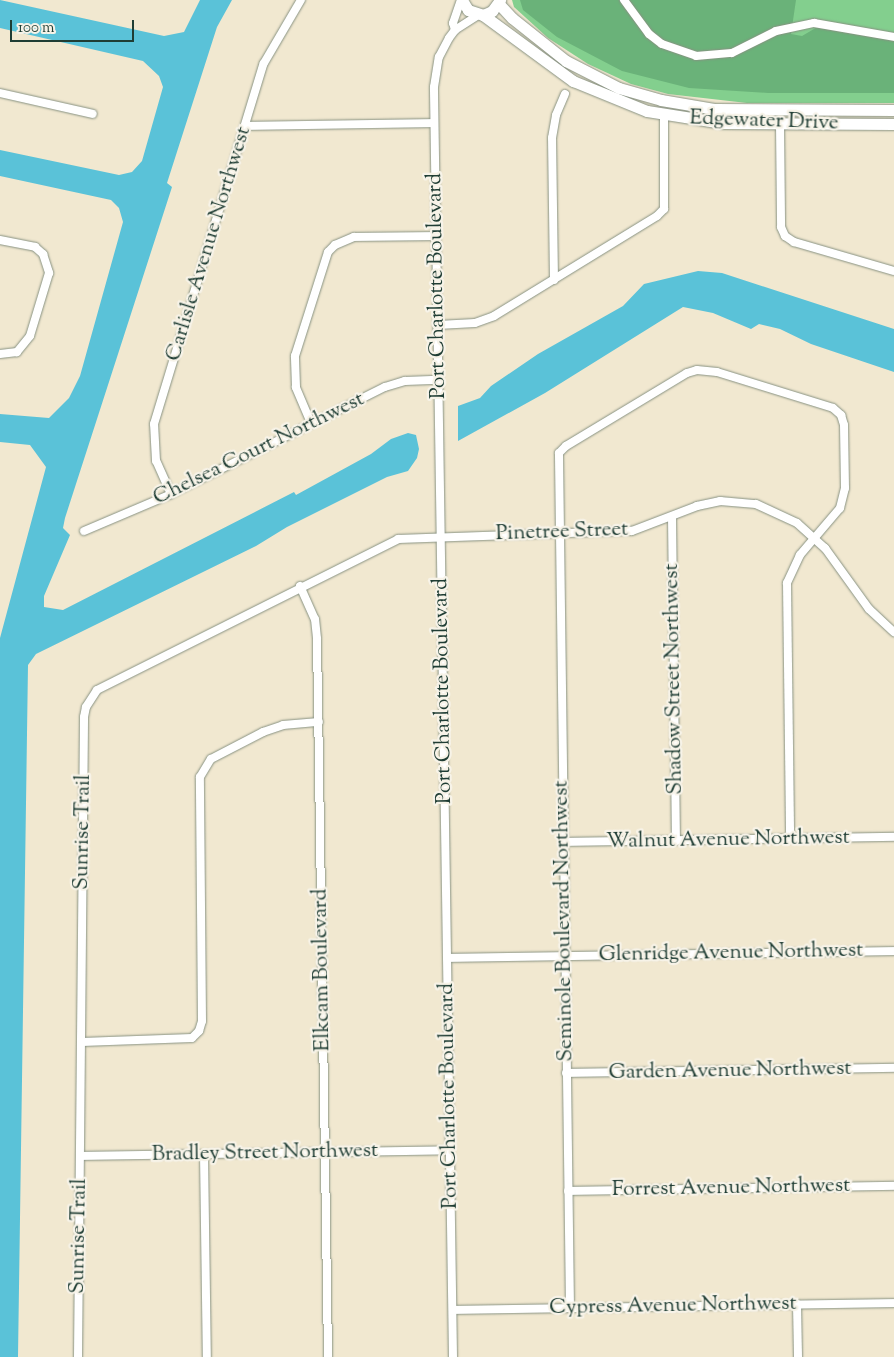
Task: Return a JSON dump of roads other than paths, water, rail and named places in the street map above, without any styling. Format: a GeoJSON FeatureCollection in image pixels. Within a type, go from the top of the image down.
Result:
{"type":"FeatureCollection","features":[{"type":"Feature","properties":{"kind":"street","name":"Carlisle Avenue Northwest"},"geometry":{"type":"LineString","coordinates":[[171,494],[156,461],[154,424],[268,53],[300,0]]}},
{"type":"Feature","properties":{"kind":"street","name":"Edgewater Drive"},"geometry":{"type":"LineString","coordinates":[[461,0],[468,10],[480,15],[573,81],[626,105],[664,116],[723,123],[894,124]]}},
{"type":"Feature","properties":{"kind":"street","name":"Port Charlotte Boulevard"},"geometry":{"type":"LineString","coordinates":[[455,30],[453,23],[461,0]]}},
{"type":"Feature","properties":{"kind":"street"},"geometry":{"type":"LineString","coordinates":[[624,0],[649,34],[662,44],[696,56],[732,54],[776,31],[814,23],[894,37]]}},
{"type":"Feature","properties":{"kind":"street"},"geometry":{"type":"LineString","coordinates":[[480,15],[500,2]]}},
{"type":"Feature","properties":{"kind":"street","name":"Edgewater Drive"},"geometry":{"type":"LineString","coordinates":[[500,2],[512,18],[566,61],[619,88],[661,100],[715,109],[894,110]]}},
{"type":"Feature","properties":{"kind":"street","name":"Port Charlotte Boulevard"},"geometry":{"type":"LineString","coordinates":[[453,1357],[434,123],[436,66],[455,30],[480,15]]}},
{"type":"Feature","properties":{"kind":"street"},"geometry":{"type":"LineString","coordinates":[[0,93],[92,114]]}},
{"type":"Feature","properties":{"kind":"street"},"geometry":{"type":"LineString","coordinates":[[554,280],[552,138],[556,115],[565,94]]}},
{"type":"Feature","properties":{"kind":"street"},"geometry":{"type":"LineString","coordinates":[[438,325],[485,320],[657,216],[664,209],[664,116]]}},
{"type":"Feature","properties":{"kind":"street"},"geometry":{"type":"LineString","coordinates":[[245,126],[434,123]]}},
{"type":"Feature","properties":{"kind":"street"},"geometry":{"type":"LineString","coordinates":[[780,124],[780,227],[785,236],[794,242],[894,271]]}},
{"type":"Feature","properties":{"kind":"street"},"geometry":{"type":"LineString","coordinates":[[311,423],[296,387],[294,356],[328,252],[335,244],[354,237],[436,236]]}},
{"type":"Feature","properties":{"kind":"street"},"geometry":{"type":"LineString","coordinates":[[0,240],[35,247],[43,254],[49,273],[30,336],[16,352],[0,354]]}},
{"type":"Feature","properties":{"kind":"street","name":"Seminole Boulevard Northwest"},"geometry":{"type":"LineString","coordinates":[[570,1308],[558,534],[559,453],[566,446],[687,372],[707,370],[833,408],[841,415],[844,424],[843,498],[835,517],[816,538]]}},
{"type":"Feature","properties":{"kind":"street","name":"Chelsea Court Northwest"},"geometry":{"type":"LineString","coordinates":[[84,531],[171,494],[385,387],[405,381],[438,380]]}},
{"type":"Feature","properties":{"kind":"street","name":"Pinetree Street"},"geometry":{"type":"LineString","coordinates":[[441,536],[632,532],[708,503],[744,502],[778,512],[816,538],[869,609],[894,632]]}},
{"type":"Feature","properties":{"kind":"street","name":"Shadow Street Northwest"},"geometry":{"type":"LineString","coordinates":[[672,517],[676,841]]}},
{"type":"Feature","properties":{"kind":"street","name":"Sunrise Trail"},"geometry":{"type":"LineString","coordinates":[[78,1357],[84,717],[90,698],[105,684],[388,542],[408,537],[441,536]]}},
{"type":"Feature","properties":{"kind":"street"},"geometry":{"type":"LineString","coordinates":[[790,839],[787,583],[794,564],[816,538]]}},
{"type":"Feature","properties":{"kind":"street","name":"Elkcam Boulevard"},"geometry":{"type":"LineString","coordinates":[[300,586],[317,629],[328,1357]]}},
{"type":"Feature","properties":{"kind":"street"},"geometry":{"type":"LineString","coordinates":[[82,1042],[192,1038],[199,1031],[202,1021],[200,777],[211,759],[263,732],[293,723],[319,722]]}},
{"type":"Feature","properties":{"kind":"street","name":"Walnut Avenue Northwest"},"geometry":{"type":"LineString","coordinates":[[563,842],[894,837]]}},
{"type":"Feature","properties":{"kind":"street","name":"Glenridge Avenue Northwest"},"geometry":{"type":"LineString","coordinates":[[447,958],[894,951]]}},
{"type":"Feature","properties":{"kind":"street","name":"Garden Avenue Northwest"},"geometry":{"type":"LineString","coordinates":[[566,1073],[894,1068]]}},
{"type":"Feature","properties":{"kind":"street","name":"Bradley Street Northwest"},"geometry":{"type":"LineString","coordinates":[[80,1156],[450,1150]]}},
{"type":"Feature","properties":{"kind":"street"},"geometry":{"type":"LineString","coordinates":[[204,1154],[207,1357]]}},
{"type":"Feature","properties":{"kind":"street","name":"Forrest Avenue Northwest"},"geometry":{"type":"LineString","coordinates":[[568,1191],[894,1186]]}},
{"type":"Feature","properties":{"kind":"street","name":"Cypress Avenue Northwest"},"geometry":{"type":"LineString","coordinates":[[453,1310],[894,1303]]}},
{"type":"Feature","properties":{"kind":"street"},"geometry":{"type":"LineString","coordinates":[[797,1304],[798,1357]]}},
{"type":"Feature","properties":{"kind":"water"},"geometry":{"type":"Polygon","coordinates":[[[0,0],[164,36],[184,32],[200,0],[232,0],[217,27],[167,183],[172,187],[65,518],[63,528],[70,535],[44,596],[44,607],[63,610],[294,492],[296,495],[371,454],[391,439],[408,433],[416,435],[419,449],[417,458],[408,471],[387,477],[287,527],[256,546],[36,654],[28,665],[18,1357],[0,1357],[0,638],[46,467],[30,445],[0,442],[0,414],[49,418],[69,398],[80,376],[123,222],[119,208],[111,200],[0,176],[0,150],[119,175],[132,172],[142,161],[163,87],[159,76],[143,61],[0,28],[0,0]]]}},
{"type":"Feature","properties":{"kind":"water"},"geometry":{"type":"Polygon","coordinates":[[[698,271],[722,273],[894,329],[894,372],[811,344],[780,329],[759,324],[751,329],[713,313],[683,307],[545,393],[458,441],[458,406],[480,398],[491,386],[538,354],[623,306],[644,284],[698,271]]]}}]}
